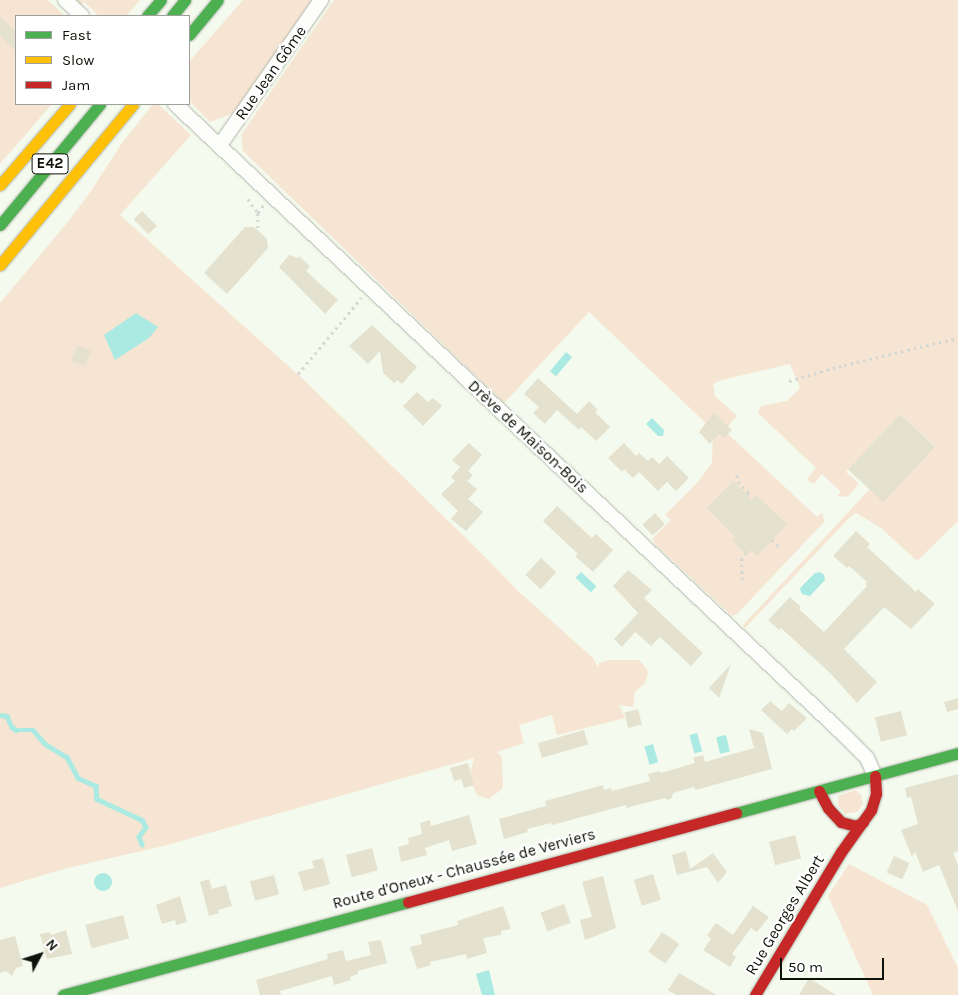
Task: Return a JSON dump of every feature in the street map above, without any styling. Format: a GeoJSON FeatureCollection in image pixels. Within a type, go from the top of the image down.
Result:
{"type":"FeatureCollection","features":[{"type":"Feature","properties":{"kind":"main road"},"geometry":{"type":"LineString","coordinates":[[148,15],[161,0]]}},
{"type":"Feature","properties":{"kind":"main road"},"geometry":{"type":"LineString","coordinates":[[173,15],[185,0]]}},
{"type":"Feature","properties":{"kind":"main road"},"geometry":{"type":"LineString","coordinates":[[190,35],[218,0]]}},
{"type":"Feature","properties":{"kind":"main road"},"geometry":{"type":"LineString","coordinates":[[0,186],[69,105]]}},
{"type":"Feature","properties":{"kind":"main road","name":"E42"},"geometry":{"type":"LineString","coordinates":[[0,225],[99,105]]}},
{"type":"Feature","properties":{"kind":"main road","name":"E42"},"geometry":{"type":"LineString","coordinates":[[3,270],[132,105]]}},
{"type":"Feature","properties":{"kind":"main road","name":"Route d'Oneux - Chaussée de Verviers"},"geometry":{"type":"LineString","coordinates":[[63,995],[958,753]]}},
{"type":"Feature","properties":{"kind":"main road","name":"Rue Georges Albert"},"geometry":{"type":"LineString","coordinates":[[755,995],[841,852],[871,810],[876,794],[875,776]]}},
{"type":"Feature","properties":{"kind":"main road"},"geometry":{"type":"LineString","coordinates":[[818,791],[828,808],[841,822],[856,826],[863,822]]}},
{"type":"Feature","properties":{"kind":"main road","name":"Rue Georges Albert"},"geometry":{"type":"LineString","coordinates":[[841,822],[841,852]]}},
{"type":"Feature","properties":{"kind":"street"},"geometry":{"type":"LineString","coordinates":[[65,0],[79,13]]}},
{"type":"Feature","properties":{"kind":"street","name":"Rue Jean Gôme"},"geometry":{"type":"LineString","coordinates":[[220,145],[322,0]]}},
{"type":"Feature","properties":{"kind":"street","name":"Drève de Maison-Bois"},"geometry":{"type":"LineString","coordinates":[[176,105],[841,732],[867,758],[875,776]]}},
{"type":"Feature","properties":{"kind":"path"},"geometry":{"type":"LineString","coordinates":[[248,200],[258,213],[258,228]]}},
{"type":"Feature","properties":{"kind":"path"},"geometry":{"type":"LineString","coordinates":[[298,374],[370,288]]}},
{"type":"Feature","properties":{"kind":"path"},"geometry":{"type":"LineString","coordinates":[[789,381],[844,365],[958,338]]}},
{"type":"Feature","properties":{"kind":"path"},"geometry":{"type":"LineString","coordinates":[[737,475],[738,482],[749,493],[747,495]]}},
{"type":"Feature","properties":{"kind":"path"},"geometry":{"type":"LineString","coordinates":[[772,540],[781,548]]}},
{"type":"Feature","properties":{"kind":"path"},"geometry":{"type":"LineString","coordinates":[[742,580],[741,560],[745,554]]}},
{"type":"Feature","properties":{"kind":"shaded area"},"geometry":{"type":"Polygon","coordinates":[[[0,0],[48,0],[64,15],[15,15],[15,105],[51,105],[0,164],[0,0]]]}},
{"type":"Feature","properties":{"kind":"shaded area"},"geometry":{"type":"Polygon","coordinates":[[[76,0],[140,0],[127,15],[98,15],[84,2],[81,5],[76,0]]]}},
{"type":"Feature","properties":{"kind":"shaded area"},"geometry":{"type":"Polygon","coordinates":[[[243,0],[312,0],[234,113],[210,122],[190,102],[190,61],[243,0]]]}},
{"type":"Feature","properties":{"kind":"shaded area"},"geometry":{"type":"Polygon","coordinates":[[[334,0],[958,0],[958,521],[917,561],[881,528],[856,513],[850,517],[745,628],[743,625],[869,490],[935,446],[900,414],[846,472],[859,484],[847,497],[837,496],[841,492],[822,474],[814,484],[807,479],[816,468],[758,413],[761,406],[787,401],[800,388],[790,364],[721,380],[713,384],[715,396],[737,416],[728,426],[728,434],[817,517],[822,513],[824,519],[824,522],[737,614],[732,616],[655,544],[653,538],[671,520],[665,515],[697,483],[712,463],[713,430],[589,312],[504,403],[243,151],[241,135],[334,0]]]}},
{"type":"Feature","properties":{"kind":"shaded area"},"geometry":{"type":"Polygon","coordinates":[[[152,105],[159,105],[191,135],[120,215],[304,380],[518,591],[593,658],[598,667],[599,663],[609,660],[639,660],[647,669],[648,675],[644,684],[635,692],[633,707],[619,705],[625,718],[557,735],[552,715],[519,725],[524,743],[497,752],[502,757],[503,788],[489,799],[477,795],[469,777],[474,758],[167,845],[64,869],[0,888],[0,303],[67,223],[91,191],[122,143],[152,105]]]}},
{"type":"Feature","properties":{"kind":"shaded area"},"geometry":{"type":"Polygon","coordinates":[[[856,790],[861,795],[863,804],[857,812],[846,814],[838,806],[838,796],[856,790]]]}},
{"type":"Feature","properties":{"kind":"shaded area"},"geometry":{"type":"Polygon","coordinates":[[[849,864],[927,905],[958,968],[958,995],[873,995],[828,896],[849,864]]]}},
{"type":"Feature","properties":{"kind":"water"},"geometry":{"type":"Polygon","coordinates":[[[136,313],[158,327],[149,338],[115,360],[104,335],[136,313]]]}},
{"type":"Feature","properties":{"kind":"water"},"geometry":{"type":"Polygon","coordinates":[[[566,352],[572,357],[556,376],[550,371],[566,352]]]}},
{"type":"Feature","properties":{"kind":"water"},"geometry":{"type":"Polygon","coordinates":[[[652,418],[664,430],[663,436],[658,436],[646,424],[652,418]]]}},
{"type":"Feature","properties":{"kind":"water"},"geometry":{"type":"Polygon","coordinates":[[[581,572],[596,586],[591,592],[576,578],[581,572]]]}},
{"type":"Feature","properties":{"kind":"water"},"geometry":{"type":"Polygon","coordinates":[[[820,572],[824,575],[825,580],[810,596],[802,594],[800,589],[802,586],[815,573],[820,572]]]}},
{"type":"Feature","properties":{"kind":"water"},"geometry":{"type":"Polygon","coordinates":[[[697,733],[702,751],[695,753],[689,735],[697,733]]]}},
{"type":"Feature","properties":{"kind":"water"},"geometry":{"type":"Polygon","coordinates":[[[726,735],[730,752],[720,754],[716,737],[726,735]]]}},
{"type":"Feature","properties":{"kind":"water"},"geometry":{"type":"Polygon","coordinates":[[[653,744],[658,762],[650,765],[644,746],[653,744]]]}},
{"type":"Feature","properties":{"kind":"water"},"geometry":{"type":"Polygon","coordinates":[[[103,873],[109,876],[112,882],[109,888],[103,891],[97,888],[94,882],[97,876],[103,873]]]}},
{"type":"Feature","properties":{"kind":"water"},"geometry":{"type":"Polygon","coordinates":[[[489,970],[495,995],[482,995],[476,974],[489,970]]]}},
{"type":"Feature","properties":{"kind":"building"},"geometry":{"type":"Polygon","coordinates":[[[0,16],[15,31],[15,50],[0,36],[0,16]]]}},
{"type":"Feature","properties":{"kind":"building"},"geometry":{"type":"Polygon","coordinates":[[[142,211],[157,226],[148,234],[134,219],[142,211]]]}},
{"type":"Feature","properties":{"kind":"building"},"geometry":{"type":"Polygon","coordinates":[[[245,227],[254,227],[267,239],[268,248],[227,294],[204,273],[245,227]]]}},
{"type":"Feature","properties":{"kind":"building"},"geometry":{"type":"Polygon","coordinates":[[[289,255],[298,258],[299,256],[310,266],[306,271],[338,300],[325,314],[279,267],[289,255]]]}},
{"type":"Feature","properties":{"kind":"building"},"geometry":{"type":"Polygon","coordinates":[[[372,325],[417,367],[402,384],[397,380],[394,383],[383,373],[380,351],[368,364],[349,346],[372,325]]]}},
{"type":"Feature","properties":{"kind":"building"},"geometry":{"type":"Polygon","coordinates":[[[77,345],[91,350],[85,366],[71,361],[77,345]]]}},
{"type":"Feature","properties":{"kind":"building"},"geometry":{"type":"Polygon","coordinates":[[[538,378],[577,414],[589,401],[598,410],[595,412],[610,427],[596,441],[581,427],[579,430],[557,410],[545,424],[533,413],[539,407],[524,394],[538,378]]]}},
{"type":"Feature","properties":{"kind":"building"},"geometry":{"type":"Polygon","coordinates":[[[417,392],[428,402],[433,398],[442,406],[423,426],[403,406],[417,392]]]}},
{"type":"Feature","properties":{"kind":"building"},"geometry":{"type":"Polygon","coordinates":[[[714,413],[732,430],[724,438],[719,434],[710,444],[699,432],[714,413]]]}},
{"type":"Feature","properties":{"kind":"building"},"geometry":{"type":"Polygon","coordinates":[[[900,414],[935,447],[883,502],[848,470],[900,414]]]}},
{"type":"Feature","properties":{"kind":"building"},"geometry":{"type":"Polygon","coordinates":[[[469,443],[482,455],[468,471],[473,475],[467,481],[477,489],[468,499],[483,512],[466,531],[451,519],[458,511],[441,494],[455,481],[451,477],[460,467],[452,460],[469,443]]]}},
{"type":"Feature","properties":{"kind":"building"},"geometry":{"type":"Polygon","coordinates":[[[624,443],[636,456],[639,453],[648,461],[652,457],[659,464],[667,456],[689,478],[676,491],[667,482],[658,491],[639,472],[633,478],[624,469],[622,472],[608,458],[624,443]]]}},
{"type":"Feature","properties":{"kind":"building"},"geometry":{"type":"Polygon","coordinates":[[[733,481],[752,500],[756,495],[787,524],[757,556],[751,550],[747,555],[732,541],[735,537],[707,508],[733,481]]]}},
{"type":"Feature","properties":{"kind":"building"},"geometry":{"type":"Polygon","coordinates":[[[557,506],[592,538],[596,534],[613,550],[593,572],[575,556],[578,554],[543,521],[557,506]]]}},
{"type":"Feature","properties":{"kind":"building"},"geometry":{"type":"Polygon","coordinates":[[[655,513],[665,524],[652,536],[642,524],[655,513]]]}},
{"type":"Feature","properties":{"kind":"building"},"geometry":{"type":"Polygon","coordinates":[[[856,531],[870,544],[867,547],[916,592],[918,589],[935,604],[911,629],[884,607],[844,649],[877,682],[857,703],[830,673],[781,628],[779,630],[768,620],[790,597],[801,607],[799,609],[824,632],[867,586],[865,584],[867,582],[849,566],[847,568],[833,556],[856,531]]]}},
{"type":"Feature","properties":{"kind":"building"},"geometry":{"type":"Polygon","coordinates":[[[541,558],[556,572],[541,589],[525,575],[541,558]]]}},
{"type":"Feature","properties":{"kind":"building"},"geometry":{"type":"Polygon","coordinates":[[[628,570],[652,590],[644,598],[703,653],[691,666],[660,637],[651,646],[635,632],[622,647],[614,639],[638,613],[613,586],[628,570]]]}},
{"type":"Feature","properties":{"kind":"building"},"geometry":{"type":"Polygon","coordinates":[[[731,664],[719,698],[709,688],[731,664]]]}},
{"type":"Feature","properties":{"kind":"building"},"geometry":{"type":"Polygon","coordinates":[[[958,698],[958,709],[947,712],[944,702],[958,698]]]}},
{"type":"Feature","properties":{"kind":"building"},"geometry":{"type":"Polygon","coordinates":[[[770,701],[782,711],[789,703],[807,718],[794,731],[792,729],[787,734],[761,710],[770,701]]]}},
{"type":"Feature","properties":{"kind":"building"},"geometry":{"type":"Polygon","coordinates":[[[638,709],[642,725],[628,728],[624,712],[638,709]]]}},
{"type":"Feature","properties":{"kind":"building"},"geometry":{"type":"Polygon","coordinates":[[[901,711],[907,735],[881,742],[875,718],[901,711]]]}},
{"type":"Feature","properties":{"kind":"building"},"geometry":{"type":"Polygon","coordinates":[[[749,729],[763,733],[772,769],[695,790],[694,787],[673,793],[672,798],[667,800],[665,798],[626,808],[626,805],[552,825],[551,823],[527,829],[528,832],[504,839],[499,819],[546,806],[545,801],[603,785],[604,790],[611,788],[612,791],[650,781],[648,774],[660,771],[661,773],[695,763],[693,758],[703,755],[705,762],[754,748],[749,729]]]}},
{"type":"Feature","properties":{"kind":"building"},"geometry":{"type":"Polygon","coordinates":[[[584,730],[588,744],[542,758],[538,743],[584,730]]]}},
{"type":"Feature","properties":{"kind":"building"},"geometry":{"type":"Polygon","coordinates":[[[468,763],[474,785],[464,788],[461,779],[454,781],[450,768],[468,763]]]}},
{"type":"Feature","properties":{"kind":"building"},"geometry":{"type":"Polygon","coordinates":[[[958,774],[958,851],[953,853],[958,865],[958,911],[939,865],[923,872],[915,852],[912,857],[901,830],[918,824],[911,797],[907,798],[905,788],[958,774]]]}},
{"type":"Feature","properties":{"kind":"building"},"geometry":{"type":"Polygon","coordinates":[[[469,815],[477,844],[452,851],[449,840],[425,848],[427,855],[401,862],[398,847],[409,844],[408,838],[422,834],[420,823],[430,820],[431,826],[469,815]]]}},
{"type":"Feature","properties":{"kind":"building"},"geometry":{"type":"Polygon","coordinates":[[[795,835],[801,858],[775,865],[769,842],[795,835]]]}},
{"type":"Feature","properties":{"kind":"building"},"geometry":{"type":"Polygon","coordinates":[[[372,848],[378,870],[352,877],[346,855],[372,848]]]}},
{"type":"Feature","properties":{"kind":"building"},"geometry":{"type":"Polygon","coordinates":[[[686,851],[690,869],[713,853],[727,872],[718,883],[707,867],[677,875],[672,855],[686,851]]]}},
{"type":"Feature","properties":{"kind":"building"},"geometry":{"type":"Polygon","coordinates":[[[894,856],[910,863],[902,879],[887,872],[894,856]]]}},
{"type":"Feature","properties":{"kind":"building"},"geometry":{"type":"Polygon","coordinates":[[[323,858],[330,884],[304,891],[298,872],[314,868],[312,861],[323,858]]]}},
{"type":"Feature","properties":{"kind":"building"},"geometry":{"type":"Polygon","coordinates":[[[653,874],[661,900],[642,906],[634,880],[653,874]]]}},
{"type":"Feature","properties":{"kind":"building"},"geometry":{"type":"Polygon","coordinates":[[[274,875],[279,894],[255,901],[250,881],[274,875]]]}},
{"type":"Feature","properties":{"kind":"building"},"geometry":{"type":"Polygon","coordinates":[[[603,876],[616,928],[585,940],[580,920],[592,917],[582,882],[603,876]]]}},
{"type":"Feature","properties":{"kind":"building"},"geometry":{"type":"Polygon","coordinates":[[[209,879],[212,889],[226,885],[232,906],[218,910],[219,913],[209,916],[200,882],[209,879]]]}},
{"type":"Feature","properties":{"kind":"building"},"geometry":{"type":"Polygon","coordinates":[[[180,896],[187,922],[176,925],[175,920],[162,924],[156,905],[180,896]]]}},
{"type":"Feature","properties":{"kind":"building"},"geometry":{"type":"Polygon","coordinates":[[[564,904],[571,923],[547,931],[541,913],[564,904]]]}},
{"type":"Feature","properties":{"kind":"building"},"geometry":{"type":"Polygon","coordinates":[[[503,906],[511,929],[501,931],[501,935],[483,938],[487,953],[467,959],[466,954],[430,962],[431,965],[417,969],[410,947],[422,944],[420,935],[458,925],[457,921],[503,906]]]}},
{"type":"Feature","properties":{"kind":"building"},"geometry":{"type":"Polygon","coordinates":[[[753,906],[769,917],[757,932],[751,928],[732,954],[736,957],[730,967],[703,950],[711,939],[707,935],[716,923],[733,935],[753,906]]]}},
{"type":"Feature","properties":{"kind":"building"},"geometry":{"type":"Polygon","coordinates":[[[123,915],[129,938],[92,948],[85,925],[123,915]]]}},
{"type":"Feature","properties":{"kind":"building"},"geometry":{"type":"Polygon","coordinates":[[[66,930],[72,954],[47,959],[40,934],[50,932],[51,935],[66,930]]]}},
{"type":"Feature","properties":{"kind":"building"},"geometry":{"type":"Polygon","coordinates":[[[662,932],[679,944],[665,964],[648,952],[662,932]]]}},
{"type":"Feature","properties":{"kind":"building"},"geometry":{"type":"Polygon","coordinates":[[[15,936],[23,966],[16,968],[12,976],[6,971],[0,973],[0,940],[15,936]]]}},
{"type":"Feature","properties":{"kind":"building"},"geometry":{"type":"Polygon","coordinates":[[[381,940],[387,963],[358,971],[358,974],[350,977],[351,980],[334,985],[332,976],[280,991],[281,995],[260,995],[256,980],[328,959],[327,954],[343,950],[346,961],[371,955],[368,942],[381,940]]]}},
{"type":"Feature","properties":{"kind":"building"},"geometry":{"type":"Polygon","coordinates":[[[679,973],[717,995],[676,995],[668,990],[679,973]]]}},
{"type":"Feature","properties":{"kind":"building"},"geometry":{"type":"Polygon","coordinates":[[[809,978],[836,995],[799,995],[809,978]]]}},
{"type":"Feature","properties":{"kind":"waterway"},"geometry":{"type":"LineString","coordinates":[[0,715],[7,716],[12,727],[16,730],[33,730],[45,744],[67,757],[78,778],[96,786],[97,799],[142,820],[146,827],[139,837],[142,844]]}},
{"type":"Feature","properties":{"kind":"traffic: fast"},"geometry":{"type":"LineString","coordinates":[[148,15],[161,0]]}},
{"type":"Feature","properties":{"kind":"traffic: fast"},"geometry":{"type":"LineString","coordinates":[[173,15],[185,0]]}},
{"type":"Feature","properties":{"kind":"traffic: fast"},"geometry":{"type":"LineString","coordinates":[[190,34],[218,0]]}},
{"type":"Feature","properties":{"kind":"traffic: fast"},"geometry":{"type":"LineString","coordinates":[[0,225],[99,105]]}},
{"type":"Feature","properties":{"kind":"traffic: fast"},"geometry":{"type":"LineString","coordinates":[[736,813],[958,753]]}},
{"type":"Feature","properties":{"kind":"traffic: fast"},"geometry":{"type":"LineString","coordinates":[[63,995],[408,902]]}},
{"type":"Feature","properties":{"kind":"traffic: slow"},"geometry":{"type":"LineString","coordinates":[[0,185],[69,105]]}},
{"type":"Feature","properties":{"kind":"traffic: slow"},"geometry":{"type":"LineString","coordinates":[[0,265],[132,105]]}},
{"type":"Feature","properties":{"kind":"traffic: jam"},"geometry":{"type":"LineString","coordinates":[[755,995],[841,852],[871,810],[876,794],[875,776]]}},
{"type":"Feature","properties":{"kind":"traffic: jam"},"geometry":{"type":"LineString","coordinates":[[819,791],[828,808],[841,822],[856,826],[863,822]]}},
{"type":"Feature","properties":{"kind":"traffic: jam"},"geometry":{"type":"LineString","coordinates":[[408,902],[736,813]]}}]}
